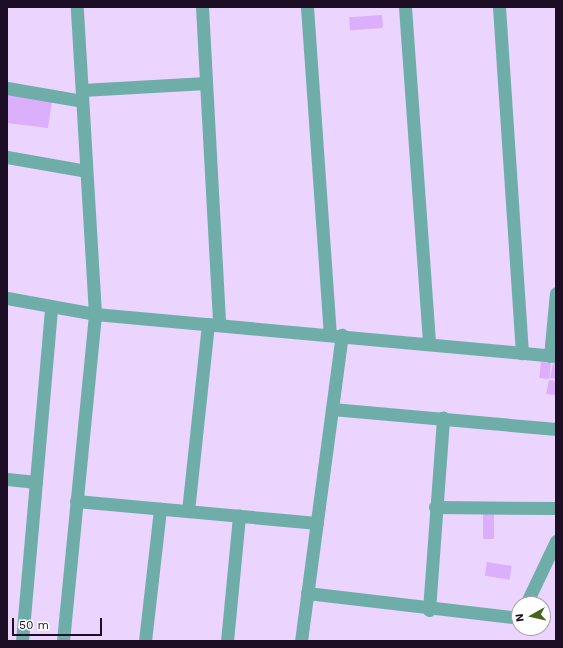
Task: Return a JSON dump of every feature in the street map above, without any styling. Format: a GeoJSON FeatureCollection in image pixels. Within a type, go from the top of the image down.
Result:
{"type":"FeatureCollection","features":[{"type":"Feature","properties":{"kind":"street"},"geometry":{"type":"LineString","coordinates":[[63,641],[95,314],[76,7]]}},
{"type":"Feature","properties":{"kind":"street"},"geometry":{"type":"LineString","coordinates":[[188,511],[213,324],[206,83],[202,7]]}},
{"type":"Feature","properties":{"kind":"street"},"geometry":{"type":"LineString","coordinates":[[301,641],[332,409],[336,334],[307,7]]}},
{"type":"Feature","properties":{"kind":"street"},"geometry":{"type":"LineString","coordinates":[[405,7],[428,343]]}},
{"type":"Feature","properties":{"kind":"street"},"geometry":{"type":"LineString","coordinates":[[499,7],[522,353]]}},
{"type":"Feature","properties":{"kind":"street"},"geometry":{"type":"LineString","coordinates":[[7,88],[82,95],[206,83]]}},
{"type":"Feature","properties":{"kind":"street"},"geometry":{"type":"LineString","coordinates":[[7,157],[86,171]]}},
{"type":"Feature","properties":{"kind":"street"},"geometry":{"type":"LineString","coordinates":[[7,298],[95,314],[336,334],[553,356],[556,293]]}},
{"type":"Feature","properties":{"kind":"street"},"geometry":{"type":"LineString","coordinates":[[22,641],[51,306]]}},
{"type":"Feature","properties":{"kind":"street"},"geometry":{"type":"LineString","coordinates":[[332,409],[556,429]]}},
{"type":"Feature","properties":{"kind":"street"},"geometry":{"type":"LineString","coordinates":[[429,610],[443,418]]}},
{"type":"Feature","properties":{"kind":"street"},"geometry":{"type":"LineString","coordinates":[[7,479],[36,482]]}},
{"type":"Feature","properties":{"kind":"street"},"geometry":{"type":"LineString","coordinates":[[76,501],[317,523]]}},
{"type":"Feature","properties":{"kind":"street"},"geometry":{"type":"LineString","coordinates":[[436,507],[556,508]]}},
{"type":"Feature","properties":{"kind":"street"},"geometry":{"type":"LineString","coordinates":[[145,641],[160,509]]}},
{"type":"Feature","properties":{"kind":"street"},"geometry":{"type":"LineString","coordinates":[[227,641],[239,516]]}},
{"type":"Feature","properties":{"kind":"street"},"geometry":{"type":"LineString","coordinates":[[530,596],[556,541]]}},
{"type":"Feature","properties":{"kind":"street"},"geometry":{"type":"LineString","coordinates":[[307,593],[429,610],[511,617]]}},
{"type":"Feature","properties":{"kind":"building"},"geometry":{"type":"Polygon","coordinates":[[[382,15],[383,28],[350,30],[349,17],[382,15]]]}},
{"type":"Feature","properties":{"kind":"building"},"geometry":{"type":"Polygon","coordinates":[[[7,92],[52,101],[48,128],[7,123],[7,92]]]}},
{"type":"Feature","properties":{"kind":"building"},"geometry":{"type":"Polygon","coordinates":[[[541,362],[551,363],[549,379],[539,378],[541,362]]]}},
{"type":"Feature","properties":{"kind":"building"},"geometry":{"type":"Polygon","coordinates":[[[553,363],[556,364],[556,379],[550,378],[553,363]]]}},
{"type":"Feature","properties":{"kind":"building"},"geometry":{"type":"Polygon","coordinates":[[[549,380],[556,381],[556,395],[546,394],[549,380]]]}},
{"type":"Feature","properties":{"kind":"building"},"geometry":{"type":"Polygon","coordinates":[[[483,510],[494,510],[494,539],[483,539],[483,510]]]}},
{"type":"Feature","properties":{"kind":"building"},"geometry":{"type":"Polygon","coordinates":[[[487,562],[512,566],[510,580],[485,576],[487,562]]]}}]}
